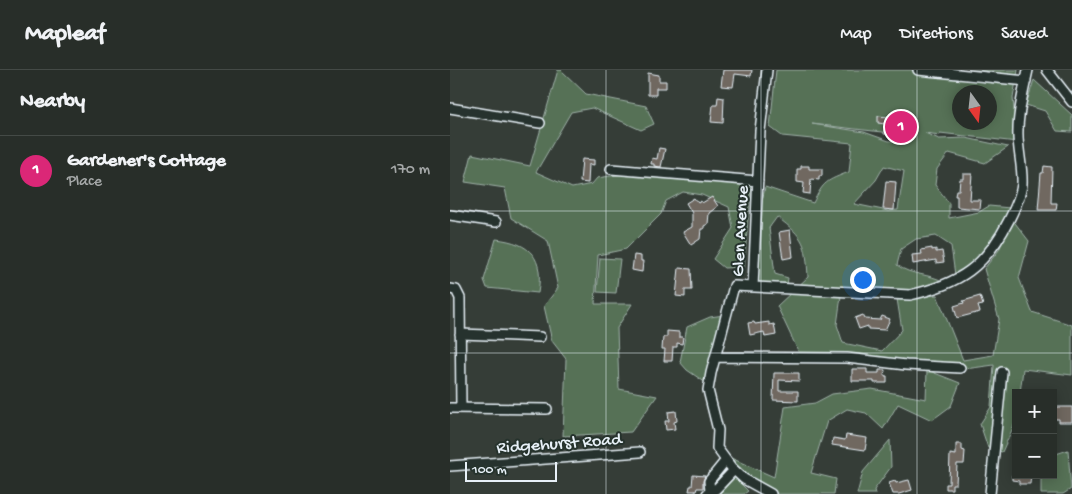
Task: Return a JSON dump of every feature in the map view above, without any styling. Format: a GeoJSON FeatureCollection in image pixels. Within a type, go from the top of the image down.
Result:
{"type":"FeatureCollection","features":[{"type":"Feature","properties":{"kind":"street","name":"Glen Avenue"},"geometry":{"type":"LineString","coordinates":[[768,70],[760,131],[753,287],[734,286],[708,390],[718,430],[717,448],[734,470],[758,488],[771,494]]}},
{"type":"Feature","properties":{"kind":"street"},"geometry":{"type":"LineString","coordinates":[[918,70],[1026,81]]}},
{"type":"Feature","properties":{"kind":"street"},"geometry":{"type":"LineString","coordinates":[[753,287],[910,295],[929,291],[953,282],[968,272],[989,254],[1000,238],[1013,211],[1022,184],[1018,130],[1028,70]]}},
{"type":"Feature","properties":{"kind":"street"},"geometry":{"type":"LineString","coordinates":[[1047,70],[1072,102]]}},
{"type":"Feature","properties":{"kind":"street"},"geometry":{"type":"LineString","coordinates":[[450,108],[540,123]]}},
{"type":"Feature","properties":{"kind":"street"},"geometry":{"type":"LineString","coordinates":[[611,169],[758,181]]}},
{"type":"Feature","properties":{"kind":"street"},"geometry":{"type":"LineString","coordinates":[[450,215],[496,222]]}},
{"type":"Feature","properties":{"kind":"street"},"geometry":{"type":"LineString","coordinates":[[450,289],[456,290],[460,298],[461,408]]}},
{"type":"Feature","properties":{"kind":"street"},"geometry":{"type":"LineString","coordinates":[[460,334],[540,337]]}},
{"type":"Feature","properties":{"kind":"street"},"geometry":{"type":"LineString","coordinates":[[716,357],[847,358],[906,365],[960,368]]}},
{"type":"Feature","properties":{"kind":"street"},"geometry":{"type":"LineString","coordinates":[[990,494],[1002,372]]}},
{"type":"Feature","properties":{"kind":"street"},"geometry":{"type":"LineString","coordinates":[[450,408],[547,409]]}},
{"type":"Feature","properties":{"kind":"street","name":"Ridgehurst Road"},"geometry":{"type":"LineString","coordinates":[[450,466],[640,452]]}},
{"type":"Feature","properties":{"kind":"street"},"geometry":{"type":"LineString","coordinates":[[708,493],[709,481],[726,460]]}},
{"type":"Feature","properties":{"kind":"street"},"geometry":{"type":"LineString","coordinates":[[708,493],[716,489],[734,470]]}},
{"type":"Feature","properties":{"kind":"green space"},"geometry":{"type":"Polygon","coordinates":[[[558,70],[561,70],[586,94],[646,106],[654,124],[641,130],[592,108],[571,112],[536,172],[572,188],[592,184],[597,178],[638,172],[751,185],[744,267],[724,268],[713,259],[733,228],[729,207],[702,195],[683,192],[666,201],[661,214],[626,249],[598,255],[595,304],[632,304],[617,328],[619,389],[657,396],[631,432],[563,436],[566,359],[552,341],[544,306],[558,288],[548,241],[511,218],[505,188],[465,182],[472,154],[530,166],[558,70]]]}},
{"type":"Feature","properties":{"kind":"green space"},"geometry":{"type":"Polygon","coordinates":[[[776,70],[1018,70],[1013,98],[1017,142],[925,133],[939,139],[966,138],[1008,147],[985,163],[949,153],[937,169],[935,185],[949,203],[949,218],[979,212],[989,206],[1010,208],[994,239],[975,261],[955,275],[951,246],[936,236],[916,239],[901,249],[897,265],[902,269],[944,282],[918,292],[897,290],[841,296],[837,325],[843,343],[882,351],[902,330],[897,299],[937,295],[963,360],[993,355],[999,319],[984,269],[999,250],[1012,219],[1029,241],[1019,278],[1032,312],[1072,325],[1072,375],[1023,369],[1020,389],[1012,389],[1012,430],[1002,452],[988,448],[980,424],[991,407],[994,365],[965,369],[800,355],[777,306],[808,277],[805,249],[799,236],[777,217],[769,228],[775,274],[788,278],[787,285],[758,282],[760,212],[765,187],[813,203],[826,183],[849,172],[852,143],[782,136],[770,127],[776,70]],[[812,124],[864,132],[889,141],[905,140],[908,136],[908,135],[812,124]],[[884,166],[876,180],[854,204],[888,211],[898,210],[904,171],[884,166]]]}},
{"type":"Feature","properties":{"kind":"green space"},"geometry":{"type":"Polygon","coordinates":[[[1034,80],[1072,115],[1072,132],[1057,131],[1045,111],[1026,105],[1034,80]]]}},
{"type":"Feature","properties":{"kind":"green space"},"geometry":{"type":"Polygon","coordinates":[[[496,239],[518,244],[532,254],[539,270],[538,293],[487,288],[484,280],[496,239]]]}},
{"type":"Feature","properties":{"kind":"green space"},"geometry":{"type":"Polygon","coordinates":[[[600,258],[620,259],[616,293],[597,292],[600,258]]]}},
{"type":"Feature","properties":{"kind":"green space"},"geometry":{"type":"Polygon","coordinates":[[[724,315],[706,383],[687,370],[680,362],[687,327],[710,317],[724,315]]]}},
{"type":"Feature","properties":{"kind":"green space"},"geometry":{"type":"Polygon","coordinates":[[[927,370],[960,383],[951,406],[932,420],[898,404],[883,429],[866,413],[847,409],[827,421],[811,473],[836,479],[834,494],[775,494],[752,482],[731,458],[774,477],[785,407],[815,403],[832,394],[872,389],[926,399],[927,370]]]}},
{"type":"Feature","properties":{"kind":"green space"},"geometry":{"type":"Polygon","coordinates":[[[890,440],[891,467],[874,490],[875,494],[857,494],[863,472],[890,440]]]}},
{"type":"Feature","properties":{"kind":"green space"},"geometry":{"type":"Polygon","coordinates":[[[1068,450],[1071,489],[1063,494],[1041,494],[1041,479],[1057,479],[1057,454],[1068,450]]]}},
{"type":"Feature","properties":{"kind":"green space"},"geometry":{"type":"Polygon","coordinates":[[[734,477],[748,491],[744,494],[713,494],[734,477]]]}},
{"type":"Feature","properties":{"kind":"building"},"geometry":{"type":"Polygon","coordinates":[[[723,70],[752,70],[751,76],[735,74],[733,87],[721,86],[723,70]]]}},
{"type":"Feature","properties":{"kind":"building"},"geometry":{"type":"Polygon","coordinates":[[[648,73],[659,75],[659,81],[666,81],[666,88],[656,88],[656,95],[648,95],[648,73]]]}},
{"type":"Feature","properties":{"kind":"building"},"geometry":{"type":"Polygon","coordinates":[[[718,97],[724,98],[723,123],[711,122],[713,105],[717,105],[718,97]]]}},
{"type":"Feature","properties":{"kind":"building"},"geometry":{"type":"Polygon","coordinates":[[[878,116],[907,119],[905,133],[895,132],[895,135],[884,134],[885,124],[878,123],[878,116]]]}},
{"type":"Feature","properties":{"kind":"building"},"geometry":{"type":"Polygon","coordinates":[[[659,148],[665,149],[661,167],[651,164],[652,158],[657,159],[659,148]]]}},
{"type":"Feature","properties":{"kind":"building"},"geometry":{"type":"Polygon","coordinates":[[[582,159],[594,160],[594,165],[589,164],[588,183],[580,182],[582,159]]]}},
{"type":"Feature","properties":{"kind":"building"},"geometry":{"type":"Polygon","coordinates":[[[801,166],[809,166],[809,169],[822,169],[822,176],[819,176],[819,180],[811,179],[810,194],[803,193],[804,183],[797,182],[797,169],[801,169],[801,166]]]}},
{"type":"Feature","properties":{"kind":"building"},"geometry":{"type":"Polygon","coordinates":[[[1044,166],[1052,167],[1051,203],[1057,203],[1056,210],[1038,210],[1041,173],[1043,173],[1044,166]]]}},
{"type":"Feature","properties":{"kind":"building"},"geometry":{"type":"Polygon","coordinates":[[[963,174],[972,174],[970,200],[981,200],[980,209],[957,207],[956,190],[959,190],[960,179],[963,179],[963,174]]]}},
{"type":"Feature","properties":{"kind":"building"},"geometry":{"type":"Polygon","coordinates":[[[886,181],[896,182],[894,210],[883,209],[886,181]]]}},
{"type":"Feature","properties":{"kind":"building"},"geometry":{"type":"Polygon","coordinates":[[[712,197],[718,206],[709,213],[708,224],[704,226],[704,229],[701,229],[700,239],[691,245],[683,232],[692,227],[692,213],[686,203],[694,198],[698,203],[701,201],[702,203],[712,197]]]}},
{"type":"Feature","properties":{"kind":"building"},"geometry":{"type":"Polygon","coordinates":[[[790,230],[793,257],[783,259],[779,232],[790,230]]]}},
{"type":"Feature","properties":{"kind":"building"},"geometry":{"type":"Polygon","coordinates":[[[932,248],[932,250],[936,249],[936,252],[942,251],[944,262],[936,263],[936,260],[913,264],[912,255],[922,254],[921,250],[932,248]]]}},
{"type":"Feature","properties":{"kind":"building"},"geometry":{"type":"Polygon","coordinates":[[[634,255],[641,256],[641,261],[643,261],[642,272],[632,270],[634,255]]]}},
{"type":"Feature","properties":{"kind":"building"},"geometry":{"type":"Polygon","coordinates":[[[679,268],[691,269],[692,290],[685,290],[685,297],[676,296],[679,268]]]}},
{"type":"Feature","properties":{"kind":"building"},"geometry":{"type":"Polygon","coordinates":[[[980,296],[983,305],[978,306],[980,312],[957,318],[954,306],[980,296]]]}},
{"type":"Feature","properties":{"kind":"building"},"geometry":{"type":"Polygon","coordinates":[[[863,315],[865,319],[880,320],[882,316],[890,319],[885,330],[868,329],[868,326],[859,329],[855,318],[863,315]]]}},
{"type":"Feature","properties":{"kind":"building"},"geometry":{"type":"Polygon","coordinates":[[[754,322],[755,324],[769,322],[769,325],[774,324],[776,335],[765,337],[764,332],[750,335],[748,323],[754,322]]]}},
{"type":"Feature","properties":{"kind":"building"},"geometry":{"type":"Polygon","coordinates":[[[667,331],[679,332],[679,337],[683,337],[682,344],[677,343],[677,347],[673,347],[672,361],[664,361],[665,349],[662,349],[663,337],[667,337],[667,331]]]}},
{"type":"Feature","properties":{"kind":"building"},"geometry":{"type":"Polygon","coordinates":[[[852,369],[867,369],[867,373],[879,373],[879,370],[885,370],[884,376],[887,376],[887,383],[852,381],[852,369]]]}},
{"type":"Feature","properties":{"kind":"building"},"geometry":{"type":"Polygon","coordinates":[[[774,373],[799,373],[799,381],[779,380],[779,391],[798,391],[798,401],[773,400],[774,373]]]}},
{"type":"Feature","properties":{"kind":"building"},"geometry":{"type":"Polygon","coordinates":[[[1057,407],[1072,407],[1072,422],[1059,422],[1059,419],[1057,419],[1057,407]]]}},
{"type":"Feature","properties":{"kind":"building"},"geometry":{"type":"Polygon","coordinates":[[[676,411],[677,421],[674,422],[675,429],[666,430],[665,421],[669,421],[668,412],[676,411]]]}},
{"type":"Feature","properties":{"kind":"building"},"geometry":{"type":"Polygon","coordinates":[[[846,435],[867,438],[865,450],[832,445],[833,438],[845,440],[846,435]]]}},
{"type":"Feature","properties":{"kind":"building"},"geometry":{"type":"Polygon","coordinates":[[[956,444],[962,444],[962,450],[965,451],[964,464],[957,464],[956,484],[952,484],[952,489],[946,489],[946,484],[949,484],[950,454],[956,455],[956,444]]]}},
{"type":"Feature","properties":{"kind":"building"},"geometry":{"type":"Polygon","coordinates":[[[693,475],[705,476],[703,488],[689,491],[690,486],[692,486],[693,475]]]}},
{"type":"Feature","properties":{"kind":"building"},"geometry":{"type":"Polygon","coordinates":[[[1031,479],[1030,484],[1019,484],[1019,481],[1012,480],[1031,479]]]}},
{"type":"Feature","properties":{"kind":"building"},"geometry":{"type":"Polygon","coordinates":[[[909,480],[912,490],[893,494],[889,483],[909,480]]]}},
{"type":"Feature","properties":{"kind":"place","name":"Gardener's Cottage"},"geometry":{"type":"Point","coordinates":[901,127]}}]}
